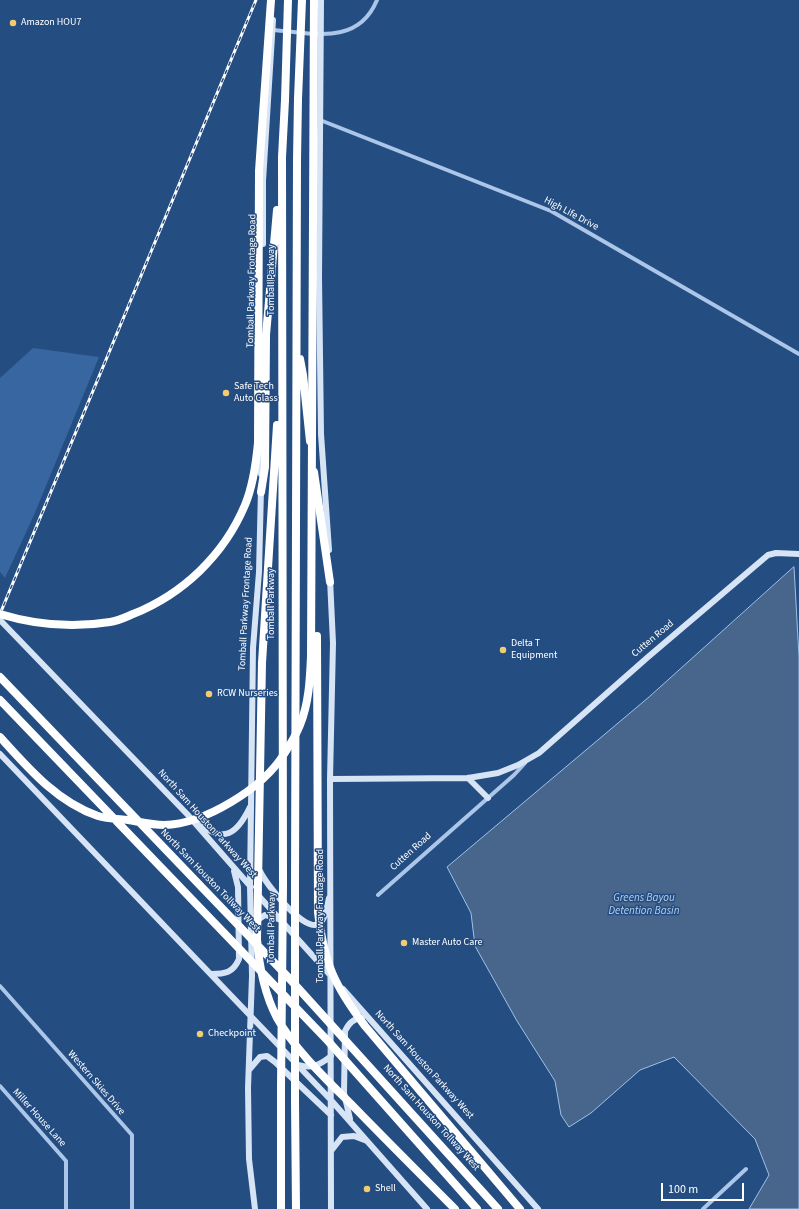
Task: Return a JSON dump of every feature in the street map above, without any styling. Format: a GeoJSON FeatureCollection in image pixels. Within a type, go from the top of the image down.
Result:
{"type":"FeatureCollection","features":[{"type":"Feature","properties":{"kind":"highway"},"geometry":{"type":"LineString","coordinates":[[0,614],[22,621],[69,626],[112,622],[148,608],[177,591],[202,570],[229,537],[245,505],[254,472],[258,443],[259,171],[271,0]]}},
{"type":"Feature","properties":{"kind":"highway","name":"Tomball Parkway"},"geometry":{"type":"LineString","coordinates":[[281,1209],[282,157],[288,0]]}},
{"type":"Feature","properties":{"kind":"highway"},"geometry":{"type":"LineString","coordinates":[[296,1209],[296,345],[298,99],[302,0]]}},
{"type":"Feature","properties":{"kind":"highway"},"geometry":{"type":"LineString","coordinates":[[0,737],[32,772],[62,798],[99,816],[165,825],[198,818],[222,807],[246,792],[270,772],[284,755],[300,724],[310,691],[312,628],[314,0]]}},
{"type":"Feature","properties":{"kind":"highway"},"geometry":{"type":"LineString","coordinates":[[261,492],[265,467],[266,335],[282,157]]}},
{"type":"Feature","properties":{"kind":"highway"},"geometry":{"type":"LineString","coordinates":[[282,342],[262,662],[257,939],[259,961],[265,990],[277,1017],[293,1043],[318,1071],[454,1209]]}},
{"type":"Feature","properties":{"kind":"highway"},"geometry":{"type":"LineString","coordinates":[[296,345],[303,376],[307,426],[330,582]]}},
{"type":"Feature","properties":{"kind":"highway"},"geometry":{"type":"LineString","coordinates":[[312,439],[315,457],[317,505],[318,912],[322,945],[330,969],[346,1001],[365,1026],[520,1209]]}},
{"type":"Feature","properties":{"kind":"highway","name":"North Sam Houston Tollway West"},"geometry":{"type":"LineString","coordinates":[[0,677],[288,977],[498,1209]]}},
{"type":"Feature","properties":{"kind":"highway"},"geometry":{"type":"LineString","coordinates":[[0,700],[328,1040],[477,1209]]}},
{"type":"Feature","properties":{"kind":"main road","name":"Tomball Parkway Frontage Road"},"geometry":{"type":"LineString","coordinates":[[254,1209],[249,1159],[248,1070],[251,933],[250,886],[253,648],[259,572],[263,180],[273,30],[271,0]]}},
{"type":"Feature","properties":{"kind":"main road","name":"Tomball Parkway Frontage Road"},"geometry":{"type":"LineString","coordinates":[[321,0],[319,277],[321,434],[333,643],[330,779],[332,890],[330,1099],[331,1209]]}},
{"type":"Feature","properties":{"kind":"main road","name":"Cutten Road"},"geometry":{"type":"LineString","coordinates":[[330,779],[468,778],[498,773],[528,759],[539,753],[644,660],[768,554],[799,554]]}},
{"type":"Feature","properties":{"kind":"main road","name":"North Sam Houston Parkway West"},"geometry":{"type":"LineString","coordinates":[[0,620],[187,814],[231,866],[332,976],[538,1209]]}},
{"type":"Feature","properties":{"kind":"main road"},"geometry":{"type":"LineString","coordinates":[[0,754],[330,1099],[427,1209]]}},
{"type":"Feature","properties":{"kind":"main road"},"geometry":{"type":"LineString","coordinates":[[468,778],[488,798]]}},
{"type":"Feature","properties":{"kind":"main road"},"geometry":{"type":"LineString","coordinates":[[187,814],[209,832],[220,835],[228,834],[243,822],[251,806]]}},
{"type":"Feature","properties":{"kind":"main road"},"geometry":{"type":"LineString","coordinates":[[251,838],[256,862],[263,879],[299,920],[315,925],[320,923],[324,918],[332,890]]}},
{"type":"Feature","properties":{"kind":"main road"},"geometry":{"type":"LineString","coordinates":[[211,974],[225,974],[231,972],[236,967],[239,959],[238,887],[237,879],[231,866]]}},
{"type":"Feature","properties":{"kind":"main road"},"geometry":{"type":"LineString","coordinates":[[251,933],[255,922],[265,915],[272,916],[284,923]]}},
{"type":"Feature","properties":{"kind":"main road"},"geometry":{"type":"LineString","coordinates":[[351,1123],[344,1093],[345,1031],[349,1023],[357,1018],[365,1018],[373,1022]]}},
{"type":"Feature","properties":{"kind":"main road"},"geometry":{"type":"LineString","coordinates":[[248,1070],[260,1057],[267,1056],[276,1062],[331,1115]]}},
{"type":"Feature","properties":{"kind":"main road"},"geometry":{"type":"LineString","coordinates":[[297,1065],[311,1068],[324,1062],[331,1056]]}},
{"type":"Feature","properties":{"kind":"main road"},"geometry":{"type":"LineString","coordinates":[[330,1151],[342,1137],[354,1136],[367,1141]]}},
{"type":"Feature","properties":{"kind":"street"},"geometry":{"type":"LineString","coordinates":[[273,30],[320,34],[346,32],[361,24],[368,17],[377,0]]}},
{"type":"Feature","properties":{"kind":"street","name":"High Life Drive"},"geometry":{"type":"LineString","coordinates":[[320,120],[550,211],[799,354]]}},
{"type":"Feature","properties":{"kind":"street","name":"Cutten Road"},"geometry":{"type":"LineString","coordinates":[[378,895],[514,775],[528,759]]}},
{"type":"Feature","properties":{"kind":"street","name":"Western Skies Drive"},"geometry":{"type":"LineString","coordinates":[[0,986],[132,1135],[132,1209]]}},
{"type":"Feature","properties":{"kind":"street","name":"Miller House Lane"},"geometry":{"type":"LineString","coordinates":[[0,1086],[66,1161],[66,1209]]}},
{"type":"Feature","properties":{"kind":"street"},"geometry":{"type":"LineString","coordinates":[[703,1209],[746,1169]]}},
{"type":"Feature","properties":{"kind":"shaded area"},"geometry":{"type":"Polygon","coordinates":[[[33,348],[99,357],[34,515],[5,578],[0,572],[0,378],[33,348]]]}},
{"type":"Feature","properties":{"kind":"water","name":"Greens Bayou Detention Basin"},"geometry":{"type":"Polygon","coordinates":[[[794,567],[799,657],[799,1209],[749,1209],[769,1175],[755,1139],[674,1057],[640,1070],[591,1113],[569,1127],[561,1115],[555,1081],[517,1021],[475,946],[471,913],[447,867],[649,697],[794,567]]]}},
{"type":"Feature","properties":{"kind":"railway"},"geometry":{"type":"LineString","coordinates":[[0,614],[256,0]]}},
{"type":"Feature","properties":{"kind":"place","name":"Amazon HOU7"},"geometry":{"type":"Point","coordinates":[13,23]}},
{"type":"Feature","properties":{"kind":"place","name":"Safe Tech Auto Glass"},"geometry":{"type":"Point","coordinates":[226,393]}},
{"type":"Feature","properties":{"kind":"place","name":"Delta T Equipment"},"geometry":{"type":"Point","coordinates":[503,650]}},
{"type":"Feature","properties":{"kind":"place","name":"RCW Nurseries"},"geometry":{"type":"Point","coordinates":[209,694]}},
{"type":"Feature","properties":{"kind":"place","name":"Master Auto Care"},"geometry":{"type":"Point","coordinates":[404,943]}},
{"type":"Feature","properties":{"kind":"place","name":"Checkpoint"},"geometry":{"type":"Point","coordinates":[200,1034]}},
{"type":"Feature","properties":{"kind":"place","name":"Shell"},"geometry":{"type":"Point","coordinates":[367,1189]}}]}
